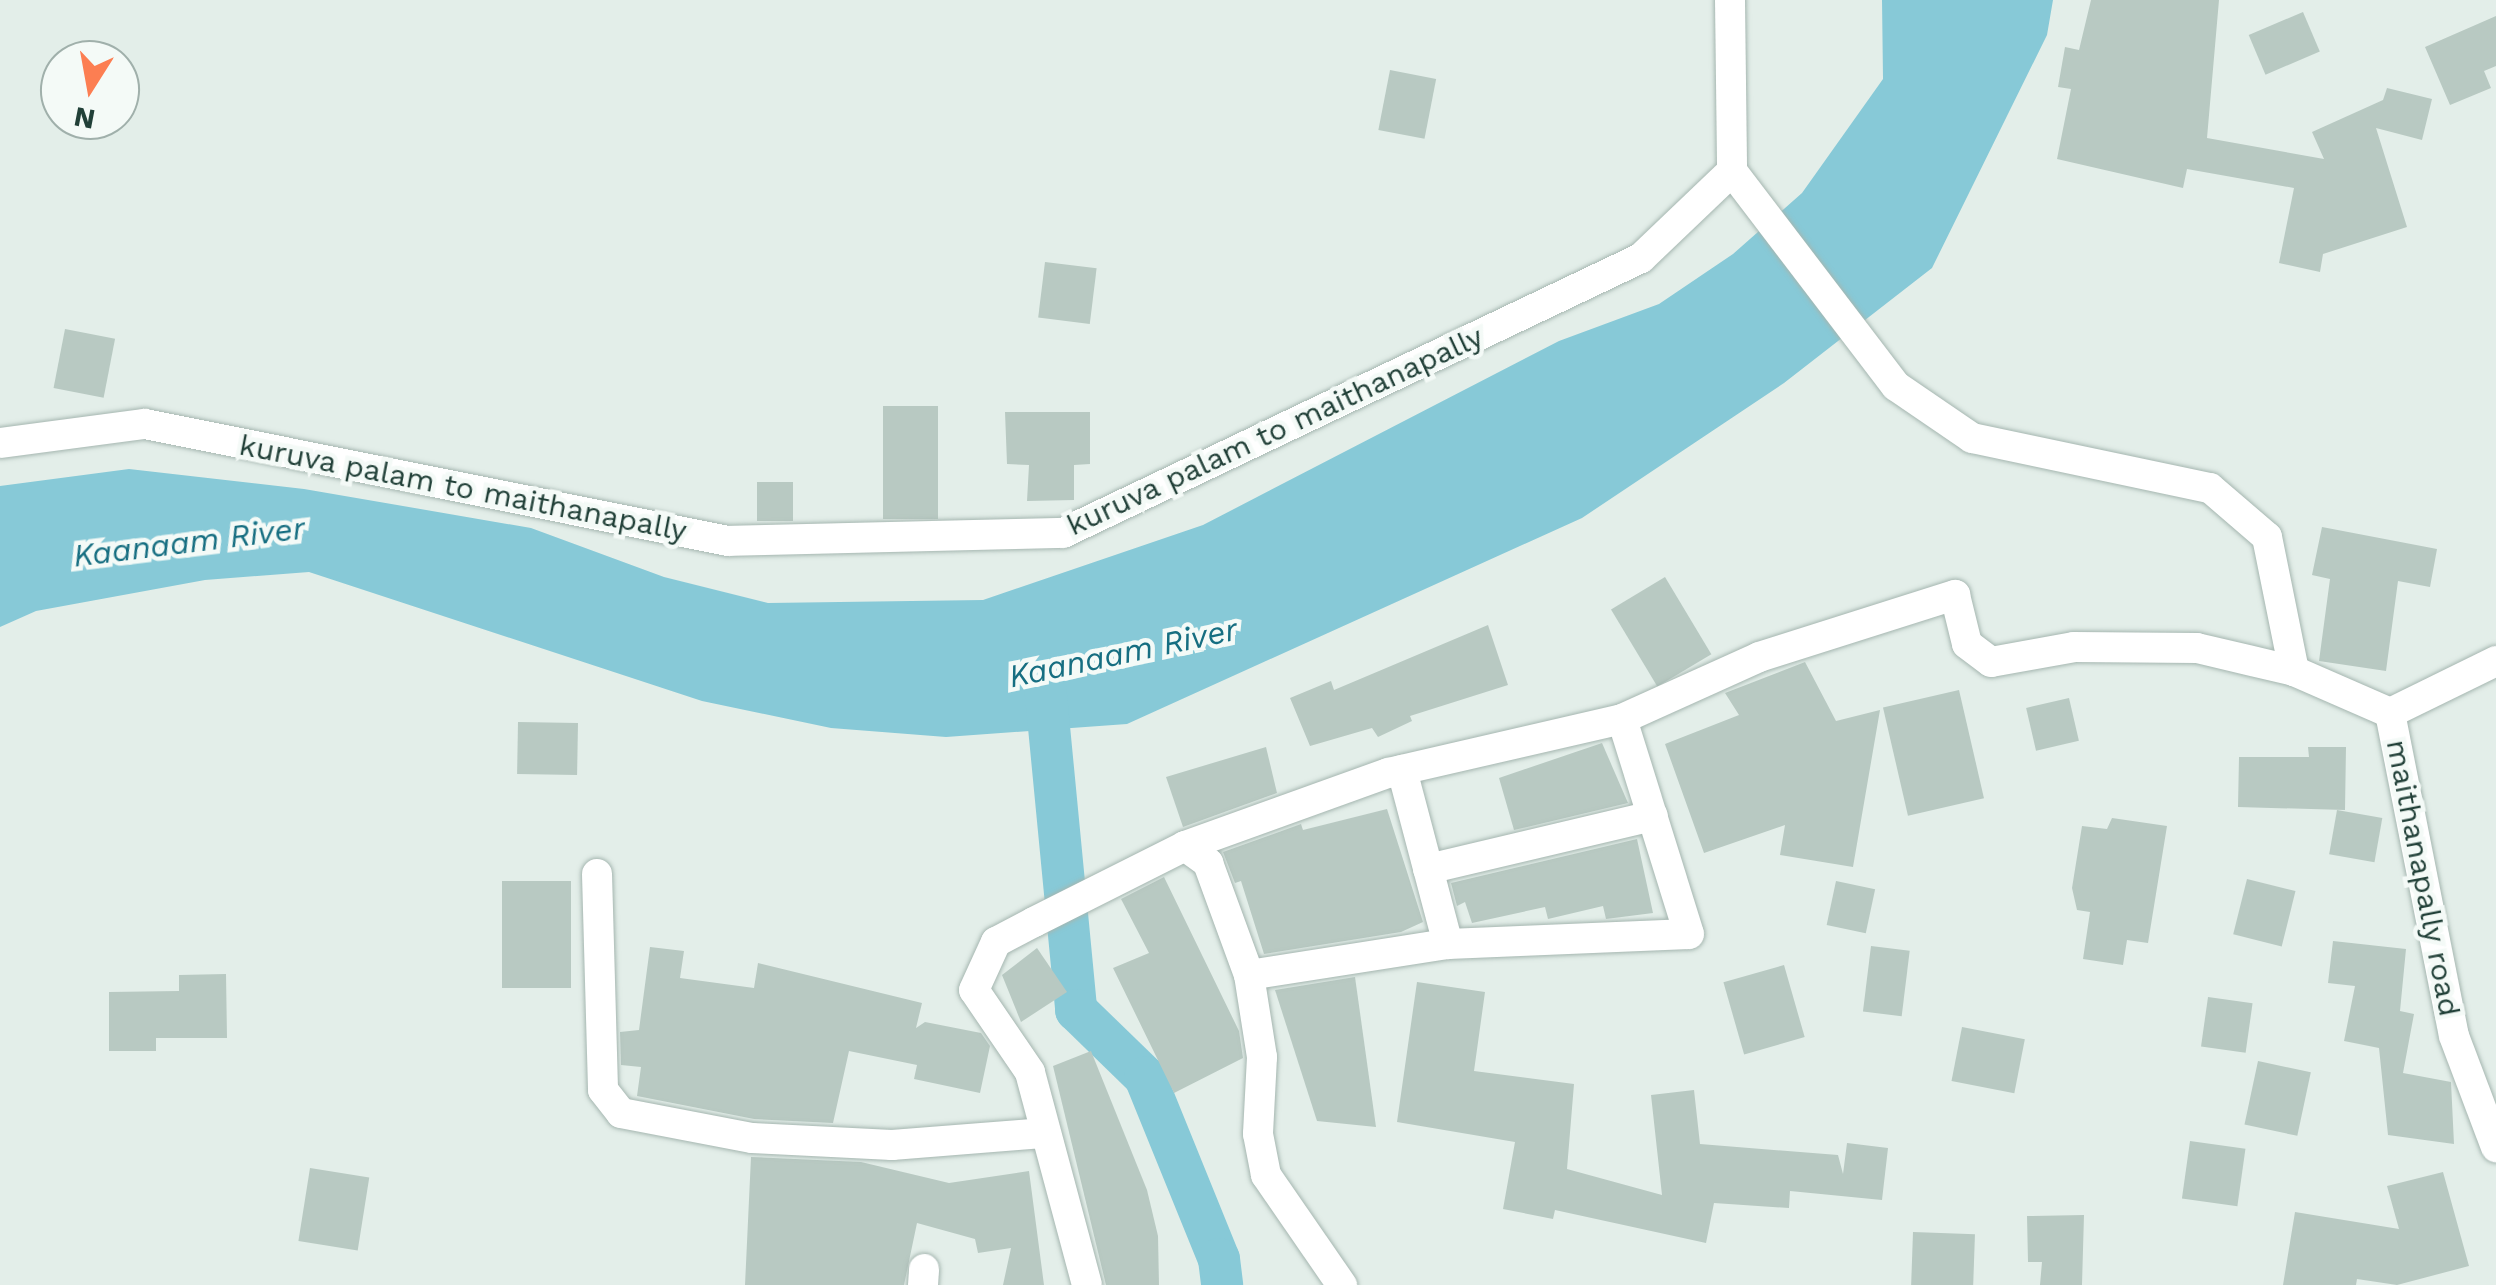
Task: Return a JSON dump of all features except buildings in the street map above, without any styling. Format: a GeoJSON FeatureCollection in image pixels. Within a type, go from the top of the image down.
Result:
{"type":"FeatureCollection","features":[{"type":"Feature","properties":{"kind":"street"},"geometry":{"type":"LineString","coordinates":[[1730,0],[1739,183],[1896,386],[1972,438],[2210,488],[2267,537],[2294,671]]}},
{"type":"Feature","properties":{"kind":"street","name":"kuruva palam to maithanapally"},"geometry":{"type":"LineString","coordinates":[[0,443],[145,424],[728,541],[1063,534],[1641,258],[1739,183]]}},
{"type":"Feature","properties":{"kind":"street","name":"maithanapally road"},"geometry":{"type":"LineString","coordinates":[[1622,719],[1759,657],[1955,594],[1967,644],[1991,662],[2074,647],[2197,648],[2294,671],[2390,713],[2454,1036],[2496,1148]]}},
{"type":"Feature","properties":{"kind":"street"},"geometry":{"type":"LineString","coordinates":[[2390,713],[2496,661]]}},
{"type":"Feature","properties":{"kind":"street"},"geometry":{"type":"LineString","coordinates":[[1086,1285],[1030,1072],[974,990],[996,942],[1185,846],[1402,770],[1622,719],[1688,934],[1448,944],[1249,975]]}},
{"type":"Feature","properties":{"kind":"street"},"geometry":{"type":"LineString","coordinates":[[1402,770],[1448,944]]}},
{"type":"Feature","properties":{"kind":"street"},"geometry":{"type":"LineString","coordinates":[[1428,869],[1653,816]]}},
{"type":"Feature","properties":{"kind":"street"},"geometry":{"type":"LineString","coordinates":[[1185,846],[1208,862],[1249,975],[1262,1057],[1258,1134],[1266,1174],[1342,1285]]}},
{"type":"Feature","properties":{"kind":"street"},"geometry":{"type":"LineString","coordinates":[[597,874],[603,1090],[621,1113],[752,1138],[892,1144],[1046,1133]]}},
{"type":"Feature","properties":{"kind":"water","name":"Kaanaam River"},"geometry":{"type":"Polygon","coordinates":[[[1882,0],[2053,0],[2047,35],[1932,268],[1784,383],[1582,518],[1127,724],[946,737],[831,728],[702,701],[309,572],[205,580],[36,611],[0,627],[0,486],[129,469],[304,489],[531,528],[664,577],[768,603],[983,600],[1203,525],[1559,341],[1659,304],[1733,254],[1802,193],[1883,79],[1882,0]]]}},
{"type":"Feature","properties":{"kind":"waterway","name":"Kaanaam River"},"geometry":{"type":"LineString","coordinates":[[1044,675],[1076,1010],[1145,1077],[1219,1259],[1222,1285]]}}]}
